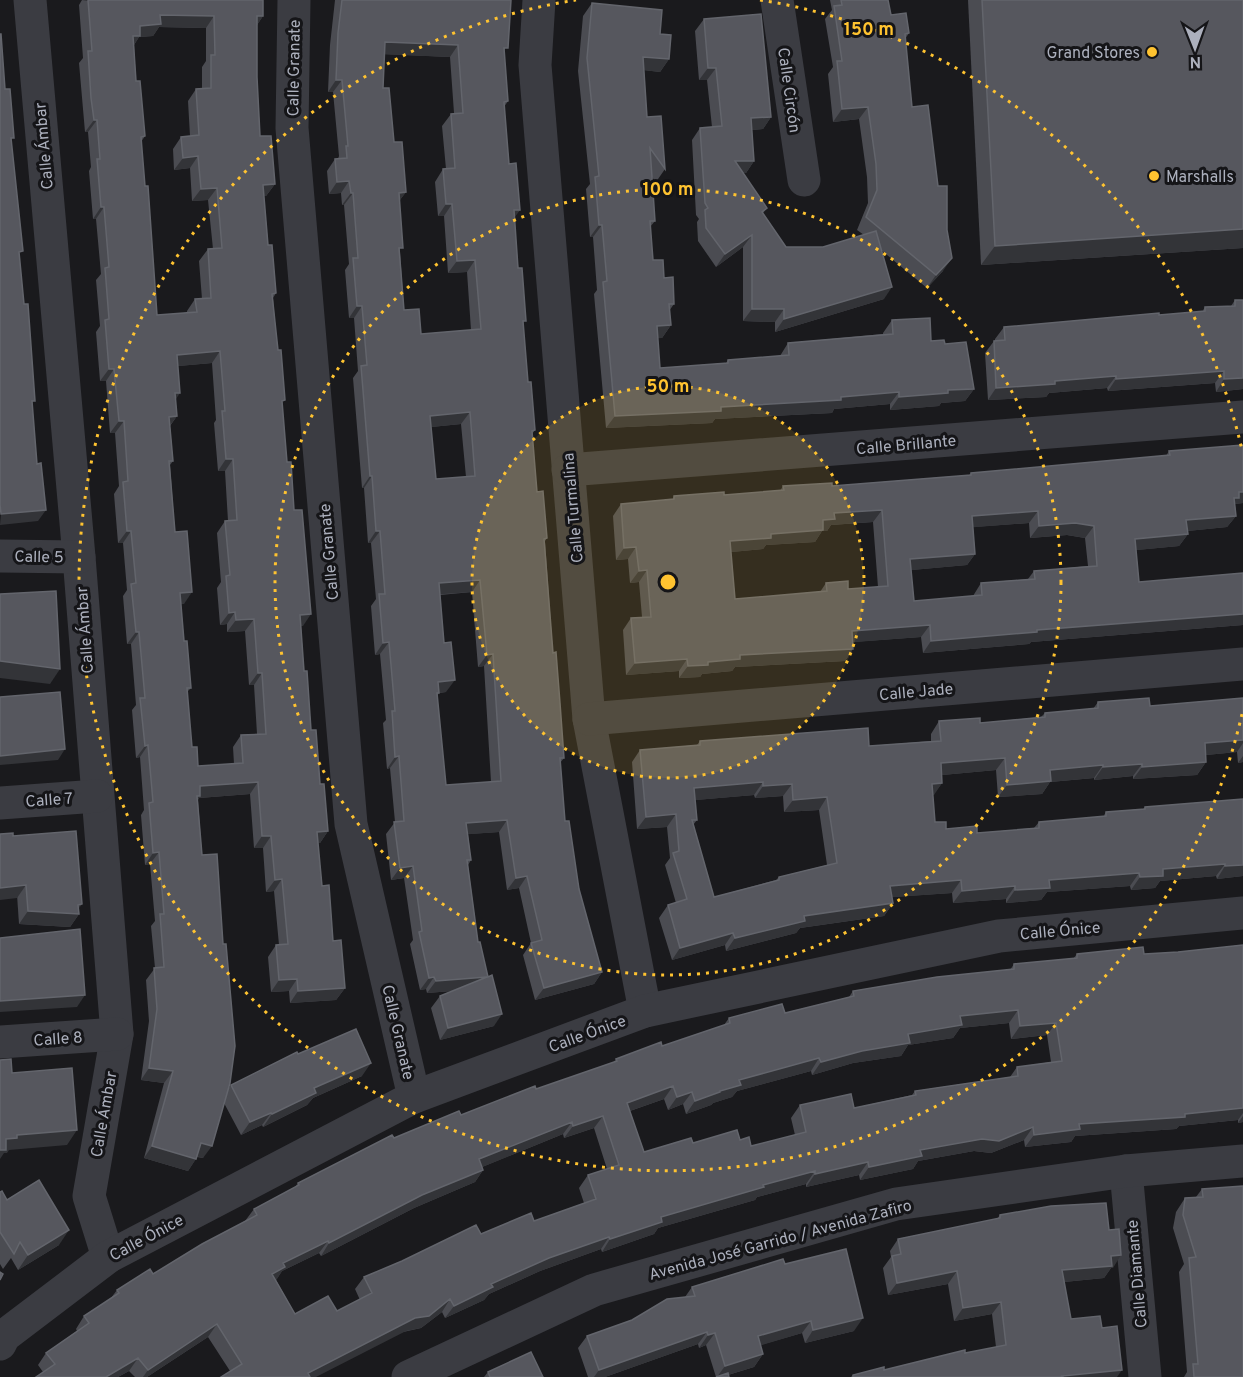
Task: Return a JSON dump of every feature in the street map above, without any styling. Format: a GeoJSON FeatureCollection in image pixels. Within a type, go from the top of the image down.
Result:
{"type":"FeatureCollection","features":[{"type":"Feature","properties":{"kind":"street","name":"Calle Ámbar"},"geometry":{"type":"LineString","coordinates":[[30,0],[79,557],[117,1034],[89,1196],[108,1257]]}},
{"type":"Feature","properties":{"kind":"street","name":"Calle Granate"},"geometry":{"type":"LineString","coordinates":[[294,0],[292,128],[351,824],[414,1097]]}},
{"type":"Feature","properties":{"kind":"street","name":"Calle Turmalina"},"geometry":{"type":"LineString","coordinates":[[539,0],[535,65],[589,718],[645,1011]]}},
{"type":"Feature","properties":{"kind":"street","name":"Calle Circón"},"geometry":{"type":"LineString","coordinates":[[777,0],[804,180]]}},
{"type":"Feature","properties":{"kind":"street","name":"Calle Brillante"},"geometry":{"type":"LineString","coordinates":[[568,470],[1243,417]]}},
{"type":"Feature","properties":{"kind":"street","name":"Calle 5"},"geometry":{"type":"LineString","coordinates":[[0,556],[79,557]]}},
{"type":"Feature","properties":{"kind":"street","name":"Calle Jade"},"geometry":{"type":"LineString","coordinates":[[589,718],[1243,664]]}},
{"type":"Feature","properties":{"kind":"street","name":"Calle 7"},"geometry":{"type":"LineString","coordinates":[[0,803],[97,796]]}},
{"type":"Feature","properties":{"kind":"street","name":"Calle Ónice"},"geometry":{"type":"LineString","coordinates":[[0,1344],[4,1336],[108,1257],[414,1097],[645,1011],[999,936],[1243,913]]}},
{"type":"Feature","properties":{"kind":"street","name":"Calle 8"},"geometry":{"type":"LineString","coordinates":[[0,1042],[117,1034]]}},
{"type":"Feature","properties":{"kind":"street","name":"Avenida José Garrido / Avenida Zafiro"},"geometry":{"type":"LineString","coordinates":[[408,1377],[594,1290],[896,1204],[1126,1171],[1243,1161]]}},
{"type":"Feature","properties":{"kind":"street","name":"Calle Diamante"},"geometry":{"type":"LineString","coordinates":[[1126,1171],[1145,1377]]}},
{"type":"Feature","properties":{"kind":"building"},"geometry":{"type":"Polygon","coordinates":[[[88,0],[263,0],[263,16],[257,16],[257,77],[260,136],[271,136],[275,184],[263,185],[268,245],[272,245],[276,293],[272,294],[278,350],[281,350],[287,462],[291,462],[294,510],[302,510],[311,614],[300,615],[311,730],[316,730],[320,784],[324,784],[328,831],[317,832],[322,886],[329,885],[333,941],[341,940],[345,988],[298,991],[297,979],[279,980],[276,945],[288,944],[282,879],[275,880],[271,836],[262,836],[258,782],[200,786],[200,796],[197,796],[202,855],[217,854],[223,944],[226,944],[235,1046],[230,1083],[212,1146],[201,1143],[196,1159],[152,1146],[173,1071],[149,1068],[157,1009],[154,968],[164,967],[160,914],[164,914],[159,852],[153,853],[149,803],[153,802],[148,745],[145,746],[140,698],[145,698],[139,632],[136,632],[131,584],[136,583],[131,531],[127,531],[123,482],[128,481],[124,421],[119,421],[114,369],[109,369],[105,320],[109,319],[105,268],[109,267],[97,159],[100,159],[97,120],[94,120],[91,98],[88,51],[92,51],[88,0]],[[160,15],[161,24],[140,26],[140,36],[133,36],[136,81],[140,81],[145,136],[141,137],[145,186],[148,186],[157,315],[197,312],[195,299],[211,298],[208,249],[222,248],[217,188],[201,189],[198,156],[183,158],[181,137],[199,135],[196,89],[211,88],[211,55],[215,55],[214,16],[160,15]],[[220,351],[177,355],[180,393],[175,393],[177,416],[169,417],[173,461],[169,461],[175,532],[187,531],[192,592],[180,593],[191,688],[187,688],[192,747],[197,747],[198,766],[243,763],[241,735],[266,734],[262,673],[258,673],[254,619],[236,620],[235,612],[229,613],[226,576],[230,575],[225,521],[237,520],[233,459],[226,459],[220,351]]]}},
{"type":"Feature","properties":{"kind":"building"},"geometry":{"type":"Polygon","coordinates":[[[342,0],[511,0],[508,48],[504,48],[508,101],[504,102],[509,164],[516,163],[520,210],[514,210],[518,268],[522,268],[526,321],[523,321],[535,430],[532,431],[537,492],[543,491],[547,538],[544,539],[553,653],[556,652],[560,703],[564,758],[560,758],[565,821],[569,821],[579,889],[602,972],[544,988],[531,943],[542,940],[527,876],[516,878],[507,820],[466,823],[471,860],[467,860],[478,942],[480,942],[488,977],[492,975],[502,1014],[448,1028],[440,996],[487,977],[436,981],[434,977],[429,978],[419,932],[422,931],[413,866],[400,868],[394,822],[404,821],[399,756],[395,757],[392,711],[395,711],[389,642],[383,643],[379,594],[385,594],[380,531],[376,531],[372,476],[370,476],[361,366],[367,365],[362,306],[357,306],[353,258],[358,258],[353,193],[351,193],[349,181],[337,182],[335,159],[347,158],[346,146],[348,146],[342,80],[336,80],[342,0]],[[385,42],[383,88],[389,88],[394,142],[402,142],[406,192],[399,193],[403,248],[399,248],[404,310],[419,309],[421,334],[481,329],[475,260],[457,261],[452,204],[446,204],[443,169],[455,168],[451,114],[463,113],[458,45],[385,42]],[[470,412],[430,416],[436,479],[475,476],[470,412]],[[480,580],[439,583],[444,643],[451,642],[455,680],[438,682],[439,693],[437,693],[446,785],[501,781],[493,654],[487,655],[480,580]]]}},
{"type":"Feature","properties":{"kind":"building"},"geometry":{"type":"Polygon","coordinates":[[[841,0],[888,0],[891,15],[906,13],[909,33],[905,34],[912,107],[928,105],[938,186],[947,186],[947,230],[952,258],[936,275],[866,217],[877,190],[876,164],[868,107],[842,109],[837,61],[842,61],[834,6],[842,5],[841,0]]]}},
{"type":"Feature","properties":{"kind":"building"},"geometry":{"type":"Polygon","coordinates":[[[982,0],[1243,0],[1243,229],[995,246],[982,0]]]}},
{"type":"Feature","properties":{"kind":"building"},"geometry":{"type":"Polygon","coordinates":[[[592,3],[662,10],[660,34],[671,35],[669,59],[643,57],[647,117],[661,116],[665,169],[650,148],[655,221],[650,221],[653,260],[663,260],[664,278],[673,277],[674,304],[669,304],[671,325],[657,326],[660,368],[728,363],[728,360],[789,355],[788,343],[893,334],[892,320],[930,318],[931,341],[944,340],[945,344],[966,342],[974,389],[899,397],[899,392],[841,397],[841,400],[721,407],[721,411],[615,416],[603,282],[607,281],[595,177],[599,176],[587,58],[592,3]]]}},
{"type":"Feature","properties":{"kind":"building"},"geometry":{"type":"Polygon","coordinates":[[[761,14],[771,117],[751,118],[754,161],[735,161],[767,208],[762,212],[786,247],[823,247],[876,231],[892,287],[784,319],[784,309],[752,309],[752,235],[725,254],[706,228],[705,210],[708,208],[705,203],[700,128],[722,126],[716,68],[708,68],[704,19],[761,14]]]}},
{"type":"Feature","properties":{"kind":"building"},"geometry":{"type":"Polygon","coordinates":[[[0,34],[5,89],[10,89],[14,138],[11,138],[23,251],[19,252],[24,304],[28,304],[37,464],[41,463],[46,510],[1,514],[0,504],[0,34]]]}},
{"type":"Feature","properties":{"kind":"building"},"geometry":{"type":"Polygon","coordinates":[[[1235,300],[1243,300],[1243,378],[1224,379],[1224,371],[1116,379],[1116,376],[1055,381],[1055,384],[996,388],[994,341],[1005,340],[1004,327],[1205,311],[1205,307],[1235,306],[1235,300]]]}},
{"type":"Feature","properties":{"kind":"building"},"geometry":{"type":"Polygon","coordinates":[[[1243,445],[1243,492],[1239,492],[1239,498],[1234,498],[1236,516],[1186,520],[1188,534],[1135,539],[1139,582],[1243,573],[1243,614],[1037,630],[1037,632],[931,641],[930,625],[852,631],[853,649],[740,655],[740,659],[708,662],[708,665],[688,666],[687,659],[635,663],[631,618],[651,617],[647,570],[639,571],[636,547],[624,548],[621,504],[674,499],[674,496],[784,490],[783,486],[832,483],[832,486],[971,475],[971,473],[1170,455],[1169,451],[1243,445]],[[882,510],[834,513],[835,519],[823,520],[823,530],[771,534],[771,538],[730,541],[735,599],[827,591],[826,583],[848,581],[848,589],[888,586],[882,510]],[[1038,511],[972,516],[975,554],[910,559],[914,601],[982,595],[981,583],[1035,579],[1034,571],[1097,566],[1094,526],[1075,523],[1039,526],[1038,511]]]}},
{"type":"Feature","properties":{"kind":"building"},"geometry":{"type":"Polygon","coordinates":[[[56,591],[60,669],[0,661],[0,594],[56,591]]]}},
{"type":"Feature","properties":{"kind":"building"},"geometry":{"type":"Polygon","coordinates":[[[60,692],[65,749],[0,756],[0,697],[60,692]]]}},
{"type":"Feature","properties":{"kind":"building"},"geometry":{"type":"Polygon","coordinates":[[[1149,698],[1150,706],[1243,698],[1243,740],[1205,743],[1206,762],[1142,767],[1142,764],[1103,767],[1103,765],[1050,770],[1051,781],[1007,785],[1005,758],[941,763],[942,783],[932,784],[935,822],[946,822],[946,829],[977,826],[977,833],[1039,828],[1039,822],[1106,816],[1106,812],[1145,809],[1145,807],[1243,799],[1243,865],[1225,866],[1225,864],[1163,869],[1163,876],[1140,877],[1139,873],[1049,880],[1050,888],[1015,890],[1015,886],[962,891],[961,880],[890,886],[893,903],[804,916],[805,921],[735,938],[733,933],[680,948],[668,905],[687,899],[673,853],[679,851],[676,814],[646,817],[640,750],[700,745],[700,741],[868,728],[869,746],[941,741],[939,721],[980,718],[980,723],[1045,717],[1045,713],[1098,708],[1098,702],[1149,698]],[[763,782],[694,788],[697,820],[692,820],[714,897],[779,880],[779,877],[837,863],[827,797],[793,800],[792,784],[763,786],[763,782]]]}},
{"type":"Feature","properties":{"kind":"building"},"geometry":{"type":"Polygon","coordinates":[[[76,831],[82,904],[78,905],[79,914],[28,911],[26,885],[0,888],[0,834],[13,833],[13,836],[76,831]]]}},
{"type":"Feature","properties":{"kind":"building"},"geometry":{"type":"Polygon","coordinates":[[[80,929],[85,995],[0,1001],[0,938],[80,929]]]}},
{"type":"Feature","properties":{"kind":"building"},"geometry":{"type":"Polygon","coordinates":[[[1243,945],[1243,1108],[1185,1114],[1185,1117],[1079,1124],[1080,1129],[1034,1135],[1033,1127],[999,1141],[982,1139],[920,1150],[922,1156],[869,1167],[868,1162],[815,1174],[815,1171],[763,1185],[764,1187],[661,1217],[662,1222],[549,1258],[491,1284],[493,1287],[454,1306],[450,1299],[429,1316],[415,1318],[308,1373],[310,1377],[221,1377],[242,1364],[217,1324],[148,1370],[138,1358],[106,1377],[36,1377],[55,1364],[46,1353],[89,1323],[84,1316],[119,1293],[117,1290],[150,1269],[153,1274],[202,1244],[257,1215],[254,1209],[299,1185],[298,1183],[392,1135],[394,1138],[459,1111],[461,1115],[535,1086],[536,1089],[617,1061],[616,1059],[661,1042],[662,1046],[730,1023],[729,1018],[782,1004],[785,1013],[854,996],[853,991],[937,977],[1014,969],[1014,964],[1077,958],[1077,954],[1143,947],[1144,954],[1243,945]],[[1018,1010],[960,1016],[962,1025],[908,1034],[910,1043],[862,1051],[821,1062],[819,1058],[739,1080],[741,1085],[695,1101],[692,1092],[677,1097],[673,1086],[627,1103],[644,1152],[691,1138],[693,1143],[737,1130],[740,1140],[749,1137],[751,1146],[806,1132],[800,1105],[851,1094],[854,1108],[916,1095],[915,1091],[1018,1076],[1017,1067],[1062,1061],[1056,1023],[1020,1026],[1018,1010]],[[603,1116],[573,1126],[572,1122],[479,1159],[483,1170],[422,1195],[329,1243],[328,1241],[283,1263],[285,1267],[272,1274],[295,1314],[328,1296],[337,1311],[372,1293],[364,1277],[476,1225],[481,1234],[531,1213],[534,1221],[596,1199],[588,1175],[619,1165],[603,1116]]]}},
{"type":"Feature","properties":{"kind":"building"},"geometry":{"type":"Polygon","coordinates":[[[356,1029],[371,1063],[314,1088],[316,1093],[250,1122],[231,1085],[297,1052],[298,1054],[356,1029]]]}},
{"type":"Feature","properties":{"kind":"building"},"geometry":{"type":"Polygon","coordinates":[[[11,1059],[12,1073],[72,1068],[77,1130],[17,1135],[17,1138],[6,1139],[6,1150],[0,1150],[0,1060],[11,1059]]]}},
{"type":"Feature","properties":{"kind":"building"},"geometry":{"type":"Polygon","coordinates":[[[39,1180],[69,1230],[28,1255],[20,1242],[14,1254],[0,1232],[0,1192],[2,1191],[7,1200],[39,1180]]]}},
{"type":"Feature","properties":{"kind":"building"},"geometry":{"type":"Polygon","coordinates":[[[1243,1186],[1243,1377],[1194,1377],[1193,1364],[1198,1364],[1189,1258],[1196,1257],[1183,1215],[1185,1198],[1203,1197],[1202,1189],[1243,1186]]]}},
{"type":"Feature","properties":{"kind":"building"},"geometry":{"type":"Polygon","coordinates":[[[1106,1203],[1109,1230],[1119,1229],[1121,1255],[1111,1256],[1112,1266],[1062,1270],[1071,1319],[1100,1316],[1102,1328],[1117,1326],[1122,1370],[1063,1377],[853,1377],[853,1375],[884,1367],[884,1370],[965,1350],[965,1353],[1006,1345],[1001,1302],[963,1308],[957,1271],[897,1283],[892,1256],[901,1254],[898,1239],[1000,1218],[1000,1215],[1051,1206],[1106,1203]]]}},
{"type":"Feature","properties":{"kind":"building"},"geometry":{"type":"Polygon","coordinates":[[[846,1249],[863,1318],[813,1330],[811,1321],[758,1336],[763,1354],[725,1366],[715,1333],[708,1335],[707,1332],[599,1370],[587,1336],[632,1320],[667,1299],[695,1296],[692,1287],[783,1259],[785,1264],[846,1249]]]}},
{"type":"Feature","properties":{"kind":"building"},"geometry":{"type":"Polygon","coordinates":[[[531,1352],[543,1377],[490,1377],[488,1372],[531,1352]]]}},
{"type":"Feature","properties":{"kind":"building"},"geometry":{"type":"Polygon","coordinates":[[[728,1373],[729,1377],[716,1377],[728,1373]]]}},
{"type":"Feature","properties":{"kind":"place","name":"Grand Stores"},"geometry":{"type":"Point","coordinates":[1152,52]}},
{"type":"Feature","properties":{"kind":"place","name":"Marshalls"},"geometry":{"type":"Point","coordinates":[1154,176]}}]}
